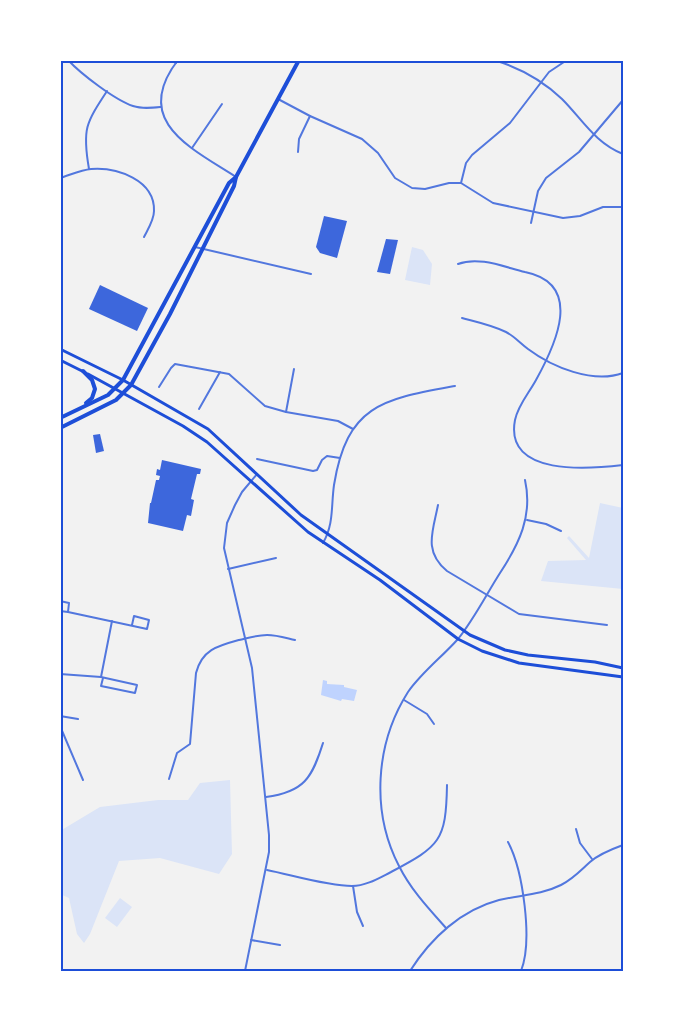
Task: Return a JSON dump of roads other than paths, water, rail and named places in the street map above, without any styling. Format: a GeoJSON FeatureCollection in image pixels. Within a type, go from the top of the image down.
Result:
{"type":"FeatureCollection","features":[{"type":"Feature","properties":{"kind":"main road"},"geometry":{"type":"LineString","coordinates":[[60,428],[99,410],[124,394],[131,385],[170,314],[234,186],[236,177],[299,60]]}},
{"type":"Feature","properties":{"kind":"main road"},"geometry":{"type":"LineString","coordinates":[[60,418],[116,389],[123,380],[229,183],[236,177]]}},
{"type":"Feature","properties":{"kind":"main road"},"geometry":{"type":"LineString","coordinates":[[60,349],[123,380],[208,429],[291,506],[327,535],[396,581],[463,631],[483,642],[517,653],[623,668]]}},
{"type":"Feature","properties":{"kind":"main road"},"geometry":{"type":"LineString","coordinates":[[60,360],[202,438],[323,543],[380,580],[458,639],[482,651],[519,663],[586,670],[623,677]]}},
{"type":"Feature","properties":{"kind":"main road"},"geometry":{"type":"LineString","coordinates":[[78,409],[90,400],[95,392],[94,383],[83,371]]}},
{"type":"Feature","properties":{"kind":"street"},"geometry":{"type":"LineString","coordinates":[[68,60],[107,91],[134,106],[161,107]]}},
{"type":"Feature","properties":{"kind":"street"},"geometry":{"type":"LineString","coordinates":[[170,60],[176,63]]}},
{"type":"Feature","properties":{"kind":"street"},"geometry":{"type":"LineString","coordinates":[[178,60],[163,85],[161,107],[166,122],[171,131],[192,148],[236,177]]}},
{"type":"Feature","properties":{"kind":"street"},"geometry":{"type":"LineString","coordinates":[[494,60],[520,69],[541,82],[561,99],[594,135],[610,148],[623,154]]}},
{"type":"Feature","properties":{"kind":"street"},"geometry":{"type":"LineString","coordinates":[[461,183],[466,163],[472,155],[510,123],[549,72],[567,60]]}},
{"type":"Feature","properties":{"kind":"street"},"geometry":{"type":"LineString","coordinates":[[89,169],[85,139],[86,128],[90,116],[107,91]]}},
{"type":"Feature","properties":{"kind":"street"},"geometry":{"type":"LineString","coordinates":[[278,99],[362,139],[378,153],[392,175],[408,186],[425,189],[449,183],[461,183],[493,203],[533,213],[568,218],[603,207],[623,207]]}},
{"type":"Feature","properties":{"kind":"street"},"geometry":{"type":"LineString","coordinates":[[531,223],[538,191],[546,178],[554,170],[573,159],[623,100]]}},
{"type":"Feature","properties":{"kind":"street"},"geometry":{"type":"LineString","coordinates":[[192,148],[222,104]]}},
{"type":"Feature","properties":{"kind":"street"},"geometry":{"type":"LineString","coordinates":[[298,152],[298,139],[310,116]]}},
{"type":"Feature","properties":{"kind":"street"},"geometry":{"type":"LineString","coordinates":[[60,178],[89,169],[109,170],[120,172],[139,182],[153,199],[152,221],[144,237]]}},
{"type":"Feature","properties":{"kind":"street"},"geometry":{"type":"LineString","coordinates":[[60,212],[60,246]]}},
{"type":"Feature","properties":{"kind":"street"},"geometry":{"type":"LineString","coordinates":[[195,247],[311,274]]}},
{"type":"Feature","properties":{"kind":"street"},"geometry":{"type":"LineString","coordinates":[[458,264],[473,260],[542,276],[551,284],[562,306],[562,317],[546,360],[514,421],[514,433],[519,446],[538,462],[559,467],[623,465]]}},
{"type":"Feature","properties":{"kind":"street"},"geometry":{"type":"LineString","coordinates":[[462,318],[491,325],[509,333],[546,360],[580,374],[608,377],[623,374]]}},
{"type":"Feature","properties":{"kind":"street"},"geometry":{"type":"LineString","coordinates":[[159,387],[175,364],[230,374],[265,406],[338,421],[353,429]]}},
{"type":"Feature","properties":{"kind":"street"},"geometry":{"type":"LineString","coordinates":[[286,412],[294,369]]}},
{"type":"Feature","properties":{"kind":"street"},"geometry":{"type":"LineString","coordinates":[[200,409],[220,372]]}},
{"type":"Feature","properties":{"kind":"street"},"geometry":{"type":"LineString","coordinates":[[323,543],[332,524],[333,497],[340,458],[353,429],[372,410],[390,399],[455,386]]}},
{"type":"Feature","properties":{"kind":"street"},"geometry":{"type":"LineString","coordinates":[[257,459],[313,471],[317,470],[327,456],[340,458]]}},
{"type":"Feature","properties":{"kind":"street"},"geometry":{"type":"LineString","coordinates":[[245,971],[266,870],[269,835],[252,668],[224,548],[227,523],[238,498],[257,474]]}},
{"type":"Feature","properties":{"kind":"street"},"geometry":{"type":"LineString","coordinates":[[446,928],[412,889],[400,867],[385,829],[380,783],[382,760],[387,739],[404,700],[420,677],[458,639],[515,549],[526,520],[528,502],[525,480]]}},
{"type":"Feature","properties":{"kind":"street"},"geometry":{"type":"LineString","coordinates":[[438,505],[431,539],[435,558],[447,571],[514,613],[607,625]]}},
{"type":"Feature","properties":{"kind":"street"},"geometry":{"type":"LineString","coordinates":[[526,520],[546,524],[561,531]]}},
{"type":"Feature","properties":{"kind":"street"},"geometry":{"type":"LineString","coordinates":[[228,569],[276,558]]}},
{"type":"Feature","properties":{"kind":"street"},"geometry":{"type":"LineString","coordinates":[[60,601],[69,603],[68,612]]}},
{"type":"Feature","properties":{"kind":"street"},"geometry":{"type":"LineString","coordinates":[[60,611],[147,629],[149,620],[134,616],[132,625]]}},
{"type":"Feature","properties":{"kind":"street"},"geometry":{"type":"LineString","coordinates":[[60,674],[102,677],[137,685],[135,693],[101,686],[102,677],[112,621]]}},
{"type":"Feature","properties":{"kind":"street"},"geometry":{"type":"LineString","coordinates":[[169,779],[177,753],[190,744],[199,662],[205,654],[213,648],[268,634],[295,640]]}},
{"type":"Feature","properties":{"kind":"street"},"geometry":{"type":"LineString","coordinates":[[404,700],[427,714],[434,724]]}},
{"type":"Feature","properties":{"kind":"street"},"geometry":{"type":"LineString","coordinates":[[60,716],[78,719]]}},
{"type":"Feature","properties":{"kind":"street"},"geometry":{"type":"LineString","coordinates":[[60,726],[83,780]]}},
{"type":"Feature","properties":{"kind":"street"},"geometry":{"type":"LineString","coordinates":[[266,796],[288,792],[308,779],[315,767],[323,743]]}},
{"type":"Feature","properties":{"kind":"street"},"geometry":{"type":"LineString","coordinates":[[266,870],[353,886],[372,882],[426,853],[439,837],[446,813],[447,785]]}},
{"type":"Feature","properties":{"kind":"street"},"geometry":{"type":"LineString","coordinates":[[576,829],[580,843],[592,860]]}},
{"type":"Feature","properties":{"kind":"street"},"geometry":{"type":"LineString","coordinates":[[508,842],[517,861],[527,937],[521,971]]}},
{"type":"Feature","properties":{"kind":"street"},"geometry":{"type":"LineString","coordinates":[[410,971],[425,950],[446,928],[479,907],[499,900],[543,892],[568,882],[592,860],[623,845]]}},
{"type":"Feature","properties":{"kind":"street"},"geometry":{"type":"LineString","coordinates":[[353,886],[357,912],[363,926]]}},
{"type":"Feature","properties":{"kind":"street"},"geometry":{"type":"LineString","coordinates":[[251,940],[280,945]]}},
{"type":"Feature","properties":{"kind":"water"},"geometry":{"type":"Polygon","coordinates":[[[323,680],[327,681],[327,684],[344,685],[344,687],[357,690],[354,701],[342,699],[341,701],[321,695],[323,680]]]}}]}
